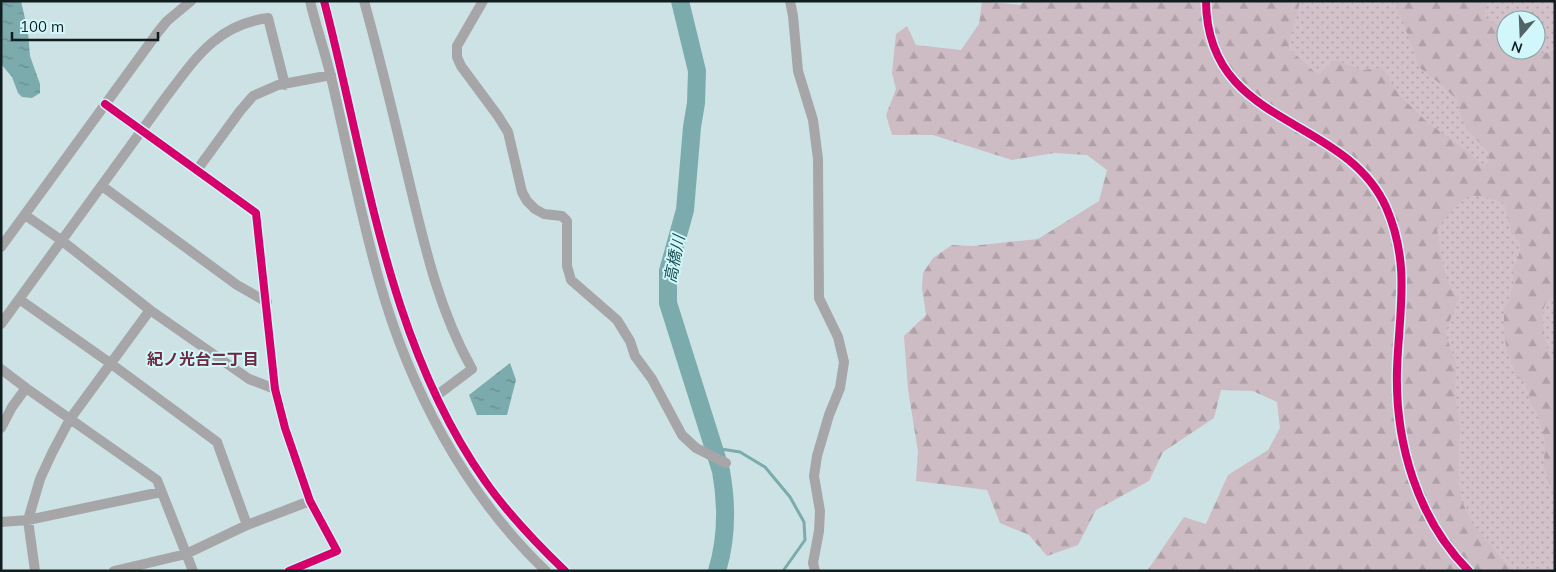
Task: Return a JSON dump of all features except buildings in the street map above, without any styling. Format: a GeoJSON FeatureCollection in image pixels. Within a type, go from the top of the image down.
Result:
{"type":"FeatureCollection","features":[{"type":"Feature","properties":{"kind":"street"},"geometry":{"type":"LineString","coordinates":[[1,247],[158,32],[191,1]]}},
{"type":"Feature","properties":{"kind":"street"},"geometry":{"type":"LineString","coordinates":[[310,1],[331,75],[379,280],[396,332],[425,402],[449,447],[476,489],[505,526],[546,571]]}},
{"type":"Feature","properties":{"kind":"street"},"geometry":{"type":"LineString","coordinates":[[324,1],[391,280],[410,337],[436,396],[463,448],[485,482],[516,521],[565,571]]}},
{"type":"Feature","properties":{"kind":"street"},"geometry":{"type":"LineString","coordinates":[[364,1],[433,279],[458,344],[472,369],[436,396]]}},
{"type":"Feature","properties":{"kind":"street"},"geometry":{"type":"LineString","coordinates":[[483,1],[457,46],[457,57],[461,66],[508,132],[522,192],[534,209],[544,214],[562,216],[567,221],[566,266],[571,280],[617,320],[630,341],[634,356],[652,379],[682,435],[696,448],[726,463]]}},
{"type":"Feature","properties":{"kind":"street"},"geometry":{"type":"LineString","coordinates":[[790,1],[798,70],[813,120],[818,159],[819,298],[838,337],[844,362],[840,388],[829,415],[817,456],[814,476],[820,511],[820,531],[813,563],[815,571]]}},
{"type":"Feature","properties":{"kind":"street"},"geometry":{"type":"LineString","coordinates":[[1206,1],[1206,18],[1210,34],[1215,50],[1228,74],[1262,106],[1336,151],[1358,167],[1385,205],[1398,242],[1402,274],[1397,405],[1403,438],[1413,479],[1427,511],[1445,542],[1469,571]]}},
{"type":"Feature","properties":{"kind":"street"},"geometry":{"type":"LineString","coordinates":[[1,324],[192,62],[204,50],[240,25],[252,20],[268,18],[285,84]]}},
{"type":"Feature","properties":{"kind":"street"},"geometry":{"type":"LineString","coordinates":[[197,170],[253,96],[278,85],[331,75]]}},
{"type":"Feature","properties":{"kind":"street"},"geometry":{"type":"LineString","coordinates":[[105,104],[256,213],[275,389],[285,428],[310,501],[336,551],[289,571]]}},
{"type":"Feature","properties":{"kind":"street"},"geometry":{"type":"LineString","coordinates":[[102,186],[237,284],[267,302]]}},
{"type":"Feature","properties":{"kind":"street"},"geometry":{"type":"LineString","coordinates":[[25,215],[61,240],[150,310],[249,380],[275,389]]}},
{"type":"Feature","properties":{"kind":"street"},"geometry":{"type":"LineString","coordinates":[[19,299],[217,442],[247,525]]}},
{"type":"Feature","properties":{"kind":"street"},"geometry":{"type":"LineString","coordinates":[[35,571],[28,520],[40,480],[70,419],[150,310]]}},
{"type":"Feature","properties":{"kind":"street"},"geometry":{"type":"LineString","coordinates":[[1,369],[158,480],[161,492],[193,571]]}},
{"type":"Feature","properties":{"kind":"street"},"geometry":{"type":"LineString","coordinates":[[1,428],[12,407],[26,388]]}},
{"type":"Feature","properties":{"kind":"street"},"geometry":{"type":"LineString","coordinates":[[1,522],[28,520],[161,492]]}},
{"type":"Feature","properties":{"kind":"street"},"geometry":{"type":"LineString","coordinates":[[114,571],[186,554],[247,525],[310,501]]}},
{"type":"Feature","properties":{"kind":"shaded area"},"geometry":{"type":"Polygon","coordinates":[[[1211,1],[1555,1],[1555,571],[1477,571],[1211,1]]]}},
{"type":"Feature","properties":{"kind":"green space"},"geometry":{"type":"Polygon","coordinates":[[[982,1],[1020,5],[1025,1],[1300,1],[1288,48],[1318,75],[1335,60],[1362,70],[1382,68],[1400,96],[1426,121],[1472,155],[1482,166],[1489,162],[1488,152],[1471,134],[1461,118],[1458,101],[1420,68],[1395,1],[1487,1],[1484,17],[1496,24],[1496,60],[1546,60],[1546,53],[1555,52],[1555,294],[1546,303],[1543,325],[1546,342],[1555,363],[1555,499],[1544,466],[1545,440],[1537,413],[1532,406],[1525,383],[1515,375],[1507,351],[1504,332],[1504,308],[1509,302],[1513,288],[1513,269],[1518,259],[1520,242],[1510,230],[1504,203],[1481,196],[1468,197],[1456,207],[1437,229],[1447,280],[1453,293],[1459,297],[1445,333],[1456,363],[1455,393],[1460,427],[1458,477],[1462,502],[1473,524],[1512,571],[1147,571],[1184,517],[1206,524],[1228,475],[1268,450],[1280,428],[1277,402],[1253,391],[1221,390],[1214,418],[1163,452],[1149,481],[1096,510],[1078,545],[1047,556],[1029,535],[1000,523],[987,490],[916,481],[918,452],[908,389],[904,336],[926,315],[922,288],[923,273],[933,258],[952,245],[972,246],[1038,239],[1099,201],[1107,170],[1087,155],[1054,153],[1012,160],[933,135],[892,135],[886,115],[896,89],[892,73],[896,34],[907,26],[916,45],[961,50],[979,24],[982,1]]]}},
{"type":"Feature","properties":{"kind":"water"},"geometry":{"type":"Polygon","coordinates":[[[1,1],[21,1],[28,32],[30,56],[40,84],[40,93],[32,98],[22,97],[18,93],[12,77],[1,64],[1,1]]]}},
{"type":"Feature","properties":{"kind":"water"},"geometry":{"type":"Polygon","coordinates":[[[510,363],[516,380],[507,415],[477,415],[469,395],[510,363]]]}},
{"type":"Feature","properties":{"kind":"waterway","name":"高橋川"},"geometry":{"type":"LineString","coordinates":[[680,1],[697,71],[696,103],[692,127],[685,210],[668,271],[668,303],[721,471],[725,521],[723,546],[717,571]]}},
{"type":"Feature","properties":{"kind":"waterway"},"geometry":{"type":"LineString","coordinates":[[715,448],[740,452],[765,467],[790,497],[804,522],[805,540],[783,571]]}},
{"type":"Feature","properties":{"kind":"cycle path"},"geometry":{"type":"LineString","coordinates":[[324,1],[384,249],[402,310],[424,369],[451,427],[485,481],[523,528],[565,571]]}},
{"type":"Feature","properties":{"kind":"cycle path"},"geometry":{"type":"LineString","coordinates":[[1206,1],[1212,42],[1229,74],[1252,97],[1340,153],[1366,177],[1386,207],[1399,248],[1401,268],[1402,288],[1397,397],[1405,452],[1423,504],[1451,550],[1469,571]]}},
{"type":"Feature","properties":{"kind":"cycle path"},"geometry":{"type":"LineString","coordinates":[[105,104],[256,213],[275,389],[285,428],[310,501],[337,551],[289,571]]}},
{"type":"Feature","properties":{"kind":"district","name":"紀ノ光台二丁目"},"geometry":{"type":"Point","coordinates":[203,359]}}]}
